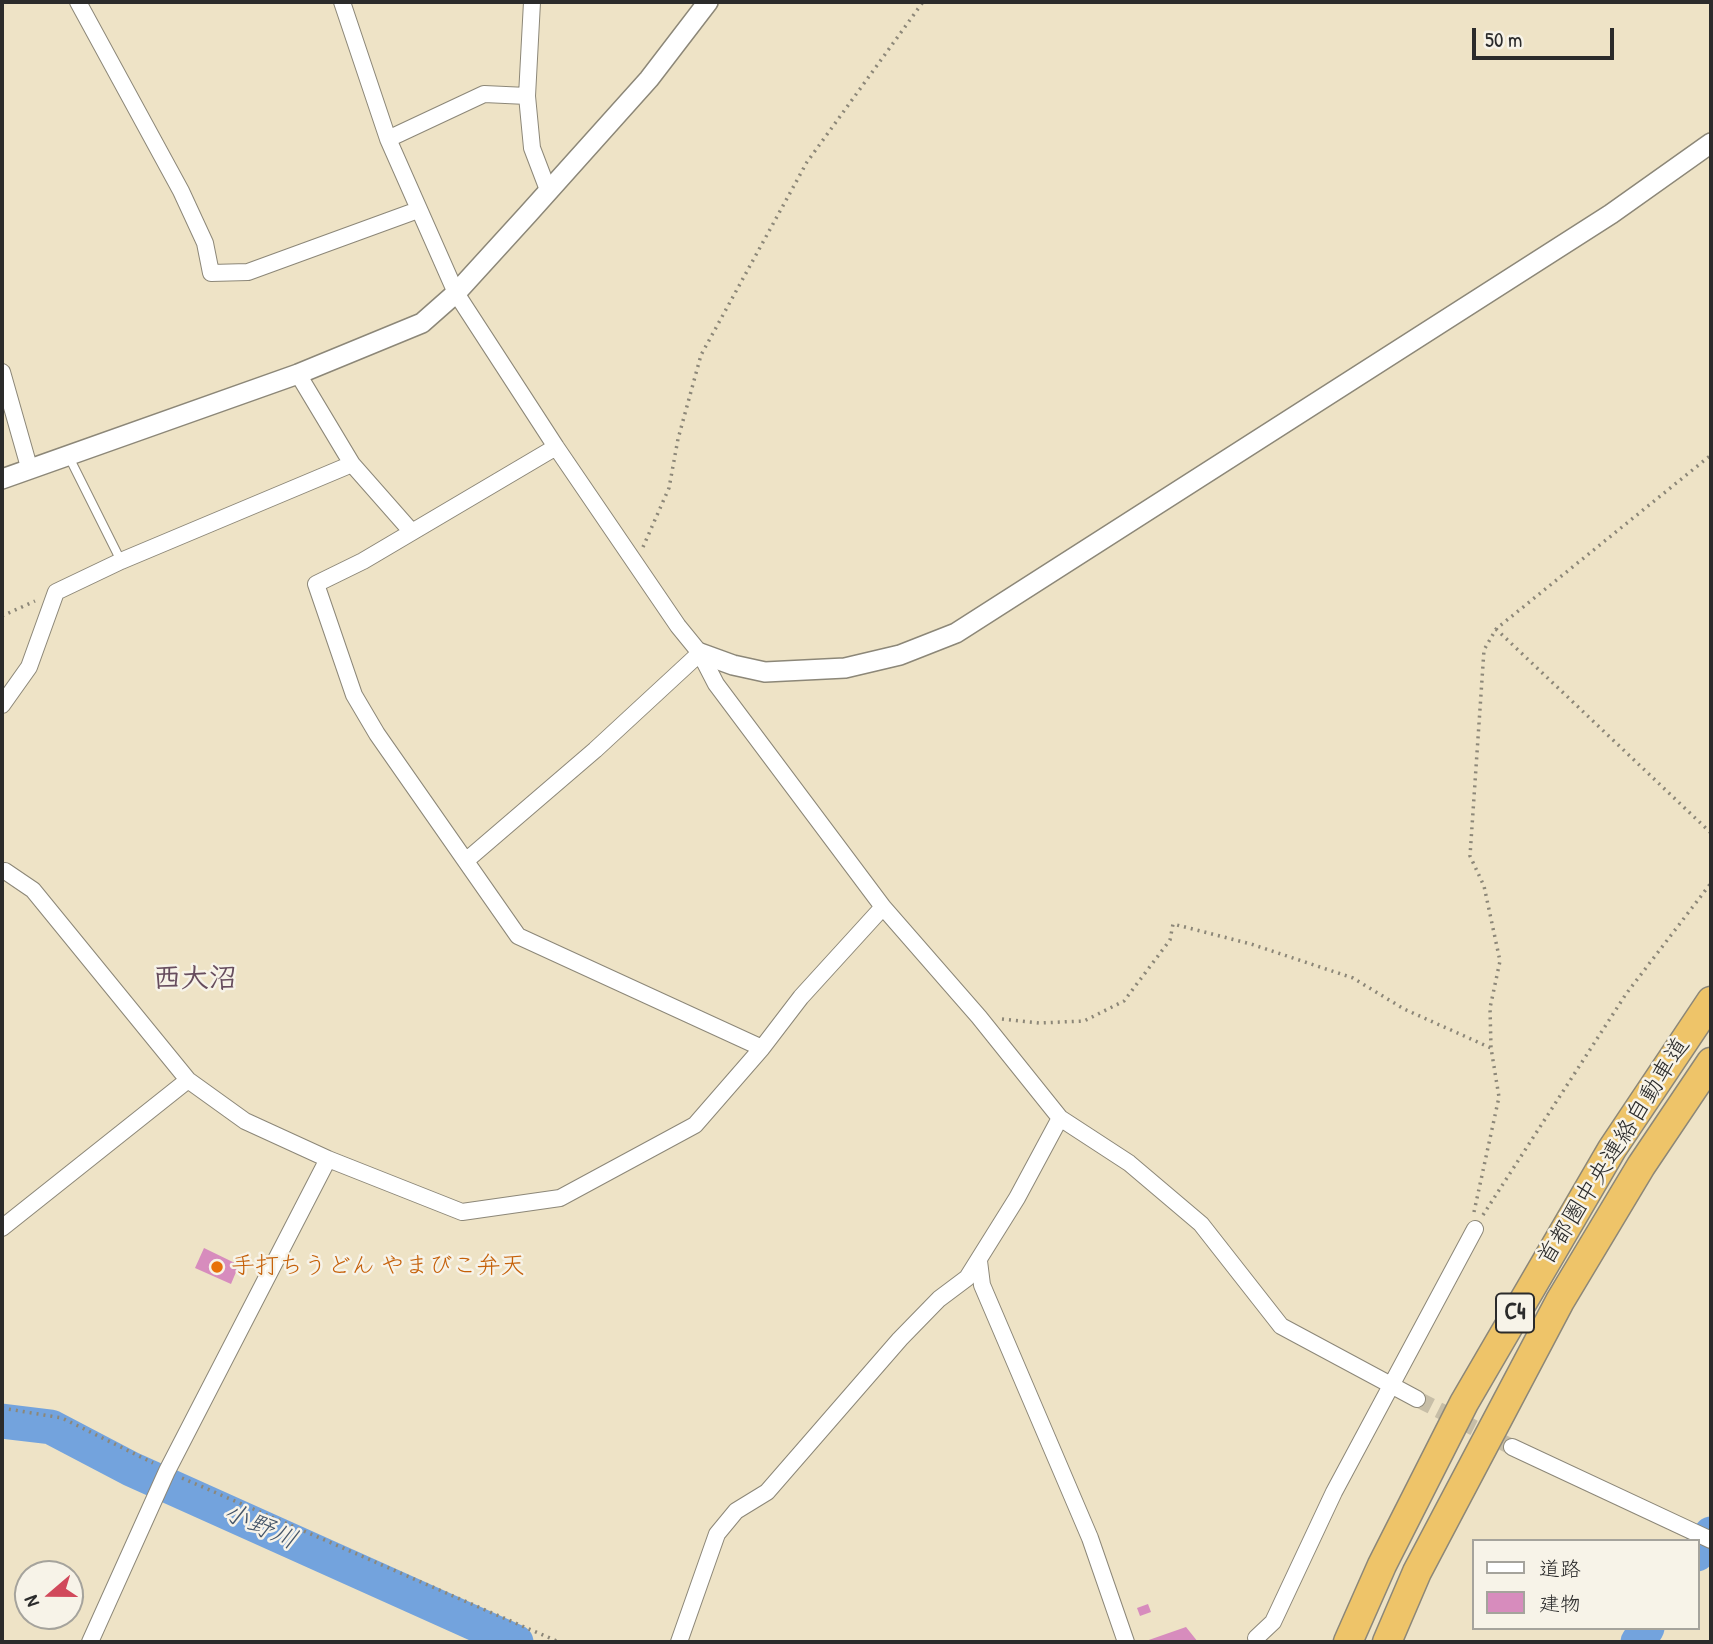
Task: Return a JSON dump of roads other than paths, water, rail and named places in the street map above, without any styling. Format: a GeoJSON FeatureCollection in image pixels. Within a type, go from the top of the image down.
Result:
{"type":"FeatureCollection","features":[{"type":"Feature","properties":{"kind":"highway","name":"首都圏中央連絡自動車道"},"geometry":{"type":"LineString","coordinates":[[1348,1642],[1382,1565],[1464,1403],[1612,1149],[1711,1001]]}},
{"type":"Feature","properties":{"kind":"highway","name":"首都圏中央連絡自動車道"},"geometry":{"type":"LineString","coordinates":[[1387,1642],[1423,1561],[1560,1301],[1641,1166],[1711,1062]]}},
{"type":"Feature","properties":{"kind":"street"},"geometry":{"type":"LineString","coordinates":[[78,2],[181,191],[205,243],[211,273],[248,272],[418,210]]}},
{"type":"Feature","properties":{"kind":"street"},"geometry":{"type":"LineString","coordinates":[[342,2],[388,139],[456,293],[556,447],[700,653],[716,684],[883,908],[979,1017],[1060,1118],[1129,1163],[1201,1224],[1281,1326],[1417,1399]]}},
{"type":"Feature","properties":{"kind":"street"},"geometry":{"type":"LineString","coordinates":[[533,2],[527,96],[532,148],[548,190]]}},
{"type":"Feature","properties":{"kind":"street"},"geometry":{"type":"LineString","coordinates":[[2,478],[298,374],[422,323],[456,293],[649,79],[708,2]]}},
{"type":"Feature","properties":{"kind":"street"},"geometry":{"type":"LineString","coordinates":[[388,139],[484,94],[527,96]]}},
{"type":"Feature","properties":{"kind":"street"},"geometry":{"type":"LineString","coordinates":[[700,653],[733,665],[765,672],[845,668],[900,655],[956,634],[1611,214],[1711,143]]}},
{"type":"Feature","properties":{"kind":"street"},"geometry":{"type":"LineString","coordinates":[[2,372],[29,467]]}},
{"type":"Feature","properties":{"kind":"street"},"geometry":{"type":"LineString","coordinates":[[298,374],[352,464],[411,531]]}},
{"type":"Feature","properties":{"kind":"street"},"geometry":{"type":"LineString","coordinates":[[556,447],[363,561],[316,584],[354,695],[377,734],[468,859],[518,936],[762,1048]]}},
{"type":"Feature","properties":{"kind":"street"},"geometry":{"type":"LineString","coordinates":[[2,705],[29,667],[57,592],[121,561],[352,464]]}},
{"type":"Feature","properties":{"kind":"street"},"geometry":{"type":"LineString","coordinates":[[468,859],[596,750],[700,653]]}},
{"type":"Feature","properties":{"kind":"street"},"geometry":{"type":"LineString","coordinates":[[3,873],[33,890],[188,1080],[245,1121],[328,1159],[462,1212],[560,1198],[695,1125],[762,1048],[801,997],[883,908]]}},
{"type":"Feature","properties":{"kind":"street"},"geometry":{"type":"LineString","coordinates":[[2,1228],[188,1080]]}},
{"type":"Feature","properties":{"kind":"street"},"geometry":{"type":"LineString","coordinates":[[679,1642],[717,1534],[736,1511],[776,1483],[900,1339],[939,1298],[967,1278],[1060,1118]]}},
{"type":"Feature","properties":{"kind":"street"},"geometry":{"type":"LineString","coordinates":[[90,1642],[167,1471],[328,1159]]}},
{"type":"Feature","properties":{"kind":"street"},"geometry":{"type":"LineString","coordinates":[[1256,1638],[1273,1622],[1334,1492],[1475,1228]]}},
{"type":"Feature","properties":{"kind":"street"},"geometry":{"type":"LineString","coordinates":[[979,1261],[982,1285],[1085,1526],[1126,1642]]}},
{"type":"Feature","properties":{"kind":"street"},"geometry":{"type":"LineString","coordinates":[[1512,1447],[1704,1537]]}},
{"type":"Feature","properties":{"kind":"lane"},"geometry":{"type":"LineString","coordinates":[[68,455],[121,561]]}},
{"type":"Feature","properties":{"kind":"waterway","name":"小野川"},"geometry":{"type":"LineString","coordinates":[[2,1421],[51,1427],[131,1469],[516,1642]]}},
{"type":"Feature","properties":{"kind":"waterway","name":"小野川"},"geometry":{"type":"LineString","coordinates":[[1699,1551],[1711,1534]]}},
{"type":"Feature","properties":{"kind":"waterway"},"geometry":{"type":"LineString","coordinates":[[1699,1552],[1706,1556]]}},
{"type":"Feature","properties":{"kind":"waterway","name":"小野川"},"geometry":{"type":"LineString","coordinates":[[1638,1642],[1646,1630]]}},
{"type":"Feature","properties":{"kind":"tunnel"},"geometry":{"type":"LineString","coordinates":[[1417,1399],[1512,1447]]}},
{"type":"Feature","properties":{"kind":"place","name":"手打ちうどん やまびこ弁天"},"geometry":{"type":"Point","coordinates":[217,1267]}},
{"type":"Feature","properties":{"kind":"district","name":"西大沼"},"geometry":{"type":"Point","coordinates":[195,980]}}]}
